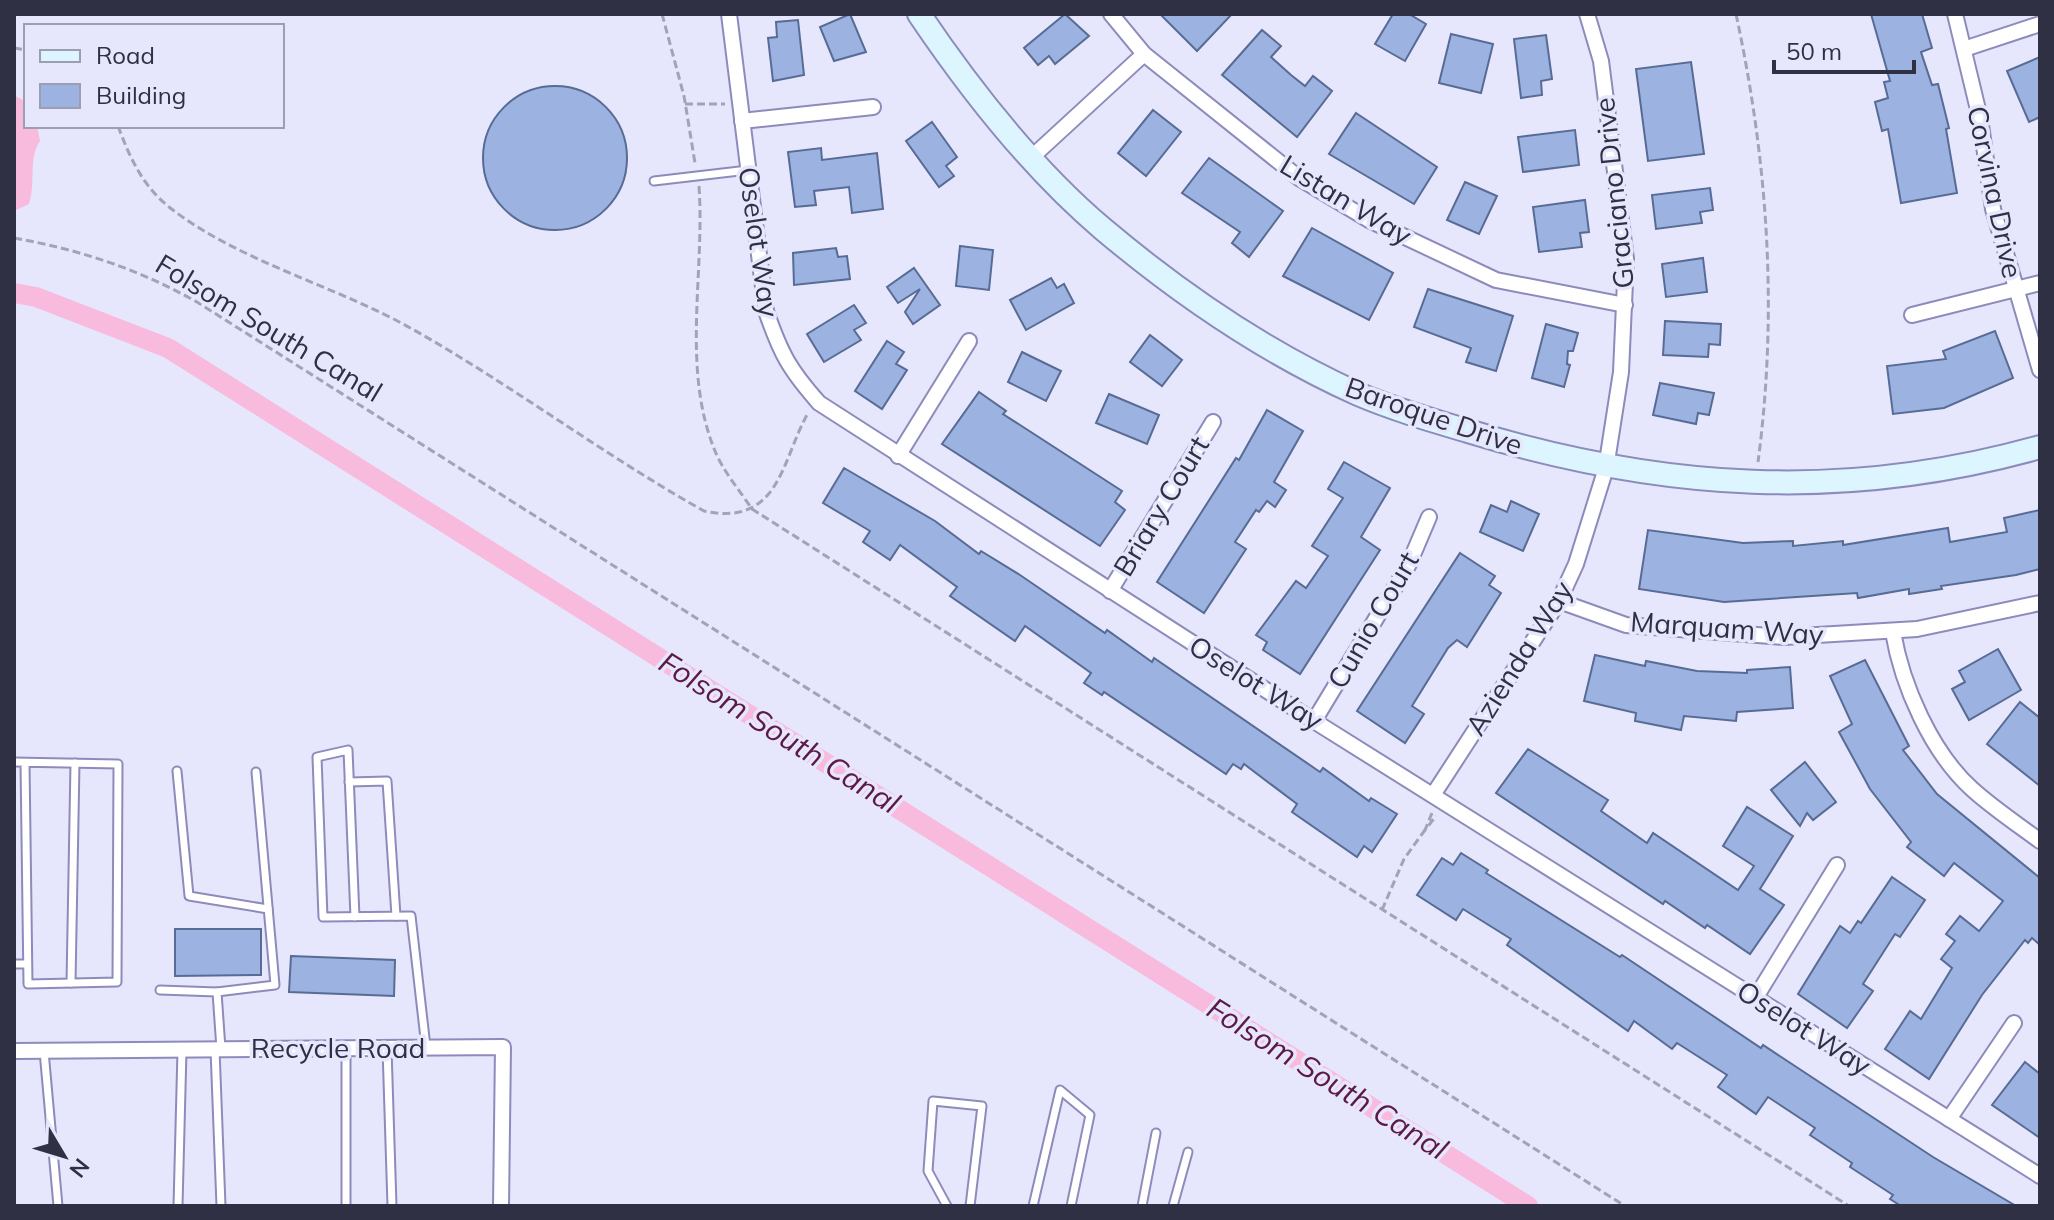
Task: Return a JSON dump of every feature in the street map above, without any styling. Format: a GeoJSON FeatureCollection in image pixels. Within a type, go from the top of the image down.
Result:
{"type":"FeatureCollection","features":[{"type":"Feature","properties":{"kind":"street","name":"Oselot Way"},"geometry":{"type":"LineString","coordinates":[[729,14],[766,311],[780,351],[797,380],[816,400],[842,421],[1314,721],[2040,1176]]}},
{"type":"Feature","properties":{"kind":"street","name":"Baroque Drive"},"geometry":{"type":"LineString","coordinates":[[919,14],[982,100],[1101,228],[1175,285],[1270,346],[1358,394],[1539,453],[1606,468],[1755,481],[1797,484],[1871,480],[1944,469],[2040,447]]}},
{"type":"Feature","properties":{"kind":"street","name":"Listan Way"},"geometry":{"type":"LineString","coordinates":[[1111,14],[1144,54],[1299,178],[1369,220],[1496,280],[1625,305]]}},
{"type":"Feature","properties":{"kind":"street","name":"Graciano Drive"},"geometry":{"type":"LineString","coordinates":[[1587,14],[1601,61],[1626,259],[1621,372],[1606,468]]}},
{"type":"Feature","properties":{"kind":"street","name":"Corvina Drive"},"geometry":{"type":"LineString","coordinates":[[1955,14],[1980,118],[1993,209],[2040,370]]}},
{"type":"Feature","properties":{"kind":"street"},"geometry":{"type":"LineString","coordinates":[[1964,49],[2040,24]]}},
{"type":"Feature","properties":{"kind":"street"},"geometry":{"type":"LineString","coordinates":[[1032,157],[1144,54]]}},
{"type":"Feature","properties":{"kind":"street"},"geometry":{"type":"LineString","coordinates":[[742,121],[873,107]]}},
{"type":"Feature","properties":{"kind":"street"},"geometry":{"type":"LineString","coordinates":[[1912,315],[2040,283]]}},
{"type":"Feature","properties":{"kind":"street"},"geometry":{"type":"LineString","coordinates":[[898,456],[969,341]]}},
{"type":"Feature","properties":{"kind":"street","name":"Briary Court"},"geometry":{"type":"LineString","coordinates":[[1110,591],[1213,422]]}},
{"type":"Feature","properties":{"kind":"street","name":"Azienda Way"},"geometry":{"type":"LineString","coordinates":[[1433,795],[1559,601],[1576,564],[1606,468]]}},
{"type":"Feature","properties":{"kind":"street","name":"Cunio Court"},"geometry":{"type":"LineString","coordinates":[[1314,721],[1409,564],[1429,517]]}},
{"type":"Feature","properties":{"kind":"street","name":"Marquam Way"},"geometry":{"type":"LineString","coordinates":[[1559,601],[1626,625],[1784,637],[1893,632],[1988,616],[2040,603]]}},
{"type":"Feature","properties":{"kind":"street"},"geometry":{"type":"LineString","coordinates":[[1893,632],[1904,675],[1939,748],[1971,788],[2040,841]]}},
{"type":"Feature","properties":{"kind":"street"},"geometry":{"type":"LineString","coordinates":[[1756,997],[1837,865]]}},
{"type":"Feature","properties":{"kind":"street"},"geometry":{"type":"LineString","coordinates":[[1949,1119],[2014,1023]]}},
{"type":"Feature","properties":{"kind":"street","name":"Recycle Road"},"geometry":{"type":"LineString","coordinates":[[14,1051],[503,1047],[501,1206]]}},
{"type":"Feature","properties":{"kind":"lane"},"geometry":{"type":"LineString","coordinates":[[654,181],[748,170]]}},
{"type":"Feature","properties":{"kind":"lane"},"geometry":{"type":"LineString","coordinates":[[355,917],[348,750],[317,757],[323,917],[355,917],[411,916],[426,1047]]}},
{"type":"Feature","properties":{"kind":"lane"},"geometry":{"type":"LineString","coordinates":[[14,762],[118,764],[117,982],[28,984],[25,763]]}},
{"type":"Feature","properties":{"kind":"lane"},"geometry":{"type":"LineString","coordinates":[[71,983],[75,763]]}},
{"type":"Feature","properties":{"kind":"lane"},"geometry":{"type":"LineString","coordinates":[[177,771],[189,896],[268,909]]}},
{"type":"Feature","properties":{"kind":"lane"},"geometry":{"type":"LineString","coordinates":[[160,990],[217,992],[275,985],[256,772]]}},
{"type":"Feature","properties":{"kind":"lane"},"geometry":{"type":"LineString","coordinates":[[349,782],[387,781],[396,916]]}},
{"type":"Feature","properties":{"kind":"lane"},"geometry":{"type":"LineString","coordinates":[[14,964],[27,964]]}},
{"type":"Feature","properties":{"kind":"lane"},"geometry":{"type":"LineString","coordinates":[[217,992],[221,1206]]}},
{"type":"Feature","properties":{"kind":"lane"},"geometry":{"type":"LineString","coordinates":[[346,1048],[346,1206]]}},
{"type":"Feature","properties":{"kind":"lane"},"geometry":{"type":"LineString","coordinates":[[387,1048],[392,1206]]}},
{"type":"Feature","properties":{"kind":"lane"},"geometry":{"type":"LineString","coordinates":[[178,1206],[182,1050]]}},
{"type":"Feature","properties":{"kind":"lane"},"geometry":{"type":"LineString","coordinates":[[44,1051],[58,1206]]}},
{"type":"Feature","properties":{"kind":"lane"},"geometry":{"type":"LineString","coordinates":[[1033,1206],[1060,1090],[1090,1115],[1071,1206]]}},
{"type":"Feature","properties":{"kind":"lane"},"geometry":{"type":"LineString","coordinates":[[947,1206],[928,1171],[933,1101],[982,1106],[970,1206]]}},
{"type":"Feature","properties":{"kind":"lane"},"geometry":{"type":"LineString","coordinates":[[1142,1206],[1156,1133]]}},
{"type":"Feature","properties":{"kind":"lane"},"geometry":{"type":"LineString","coordinates":[[1173,1206],[1188,1152]]}},
{"type":"Feature","properties":{"kind":"path"},"geometry":{"type":"LineString","coordinates":[[662,14],[685,104],[698,176],[702,225],[698,387],[716,453],[752,509],[1849,1206]]}},
{"type":"Feature","properties":{"kind":"path"},"geometry":{"type":"LineString","coordinates":[[1736,14],[1757,122],[1771,307],[1755,481]]}},
{"type":"Feature","properties":{"kind":"path"},"geometry":{"type":"LineString","coordinates":[[685,104],[740,104]]}},
{"type":"Feature","properties":{"kind":"path"},"geometry":{"type":"LineString","coordinates":[[119,128],[130,159],[155,194],[213,235],[361,302],[416,331],[704,511],[716,513],[752,509],[782,480],[793,443],[816,400]]}},
{"type":"Feature","properties":{"kind":"path","name":"Folsom South Canal"},"geometry":{"type":"LineString","coordinates":[[14,238],[79,250],[124,265],[197,302],[1625,1206]]}},
{"type":"Feature","properties":{"kind":"path"},"geometry":{"type":"LineString","coordinates":[[1381,911],[1404,859],[1425,830]]}},
{"type":"Feature","properties":{"kind":"shaded area"},"geometry":{"type":"Polygon","coordinates":[[[14,95],[24,101],[24,128],[37,128],[40,141],[34,155],[29,204],[14,211],[14,95]]]}},
{"type":"Feature","properties":{"kind":"building"},"geometry":{"type":"Polygon","coordinates":[[[850,14],[866,52],[834,61],[820,27],[850,14]]]}},
{"type":"Feature","properties":{"kind":"building"},"geometry":{"type":"Polygon","coordinates":[[[1065,14],[1089,36],[1055,64],[1049,56],[1038,65],[1024,48],[1065,14]]]}},
{"type":"Feature","properties":{"kind":"building"},"geometry":{"type":"Polygon","coordinates":[[[1160,14],[1232,14],[1197,51],[1160,14]]]}},
{"type":"Feature","properties":{"kind":"building"},"geometry":{"type":"Polygon","coordinates":[[[1393,14],[1409,14],[1426,24],[1405,61],[1375,44],[1393,14]]]}},
{"type":"Feature","properties":{"kind":"building"},"geometry":{"type":"Polygon","coordinates":[[[1871,14],[1922,14],[1932,48],[1921,52],[1932,85],[1938,84],[1949,128],[1946,129],[1957,193],[1901,203],[1888,129],[1882,131],[1875,102],[1888,98],[1884,82],[1890,81],[1871,14]]]}},
{"type":"Feature","properties":{"kind":"building"},"geometry":{"type":"Polygon","coordinates":[[[798,20],[804,75],[773,81],[768,38],[777,37],[776,22],[798,20]]]}},
{"type":"Feature","properties":{"kind":"building"},"geometry":{"type":"Polygon","coordinates":[[[1262,30],[1281,46],[1271,57],[1291,75],[1305,86],[1313,76],[1332,91],[1297,137],[1222,75],[1262,30]]]}},
{"type":"Feature","properties":{"kind":"building"},"geometry":{"type":"Polygon","coordinates":[[[1451,34],[1493,44],[1481,93],[1439,83],[1451,34]]]}},
{"type":"Feature","properties":{"kind":"building"},"geometry":{"type":"Polygon","coordinates":[[[1546,35],[1552,79],[1541,81],[1542,95],[1521,98],[1514,39],[1546,35]]]}},
{"type":"Feature","properties":{"kind":"building"},"geometry":{"type":"Polygon","coordinates":[[[2040,57],[2040,117],[2029,122],[2007,71],[2040,57]]]}},
{"type":"Feature","properties":{"kind":"building"},"geometry":{"type":"Polygon","coordinates":[[[1691,62],[1704,154],[1648,161],[1636,69],[1691,62]]]}},
{"type":"Feature","properties":{"kind":"building"},"geometry":{"type":"Polygon","coordinates":[[[555,86],[583,91],[606,107],[622,130],[627,158],[622,186],[606,209],[583,225],[555,230],[527,225],[504,209],[488,186],[483,158],[488,130],[504,107],[527,91],[555,86]]]}},
{"type":"Feature","properties":{"kind":"building"},"geometry":{"type":"Polygon","coordinates":[[[1153,110],[1181,132],[1146,176],[1118,153],[1153,110]]]}},
{"type":"Feature","properties":{"kind":"building"},"geometry":{"type":"Polygon","coordinates":[[[1356,113],[1437,167],[1414,204],[1329,154],[1356,113]]]}},
{"type":"Feature","properties":{"kind":"building"},"geometry":{"type":"Polygon","coordinates":[[[932,122],[957,157],[946,166],[954,176],[939,187],[906,141],[932,122]]]}},
{"type":"Feature","properties":{"kind":"building"},"geometry":{"type":"Polygon","coordinates":[[[1575,130],[1579,165],[1523,172],[1518,137],[1575,130]]]}},
{"type":"Feature","properties":{"kind":"building"},"geometry":{"type":"Polygon","coordinates":[[[821,148],[822,160],[877,153],[883,209],[852,213],[849,187],[814,191],[816,205],[795,207],[788,152],[821,148]]]}},
{"type":"Feature","properties":{"kind":"building"},"geometry":{"type":"Polygon","coordinates":[[[1209,158],[1283,211],[1249,257],[1232,243],[1240,232],[1182,193],[1209,158]]]}},
{"type":"Feature","properties":{"kind":"building"},"geometry":{"type":"Polygon","coordinates":[[[1465,182],[1497,196],[1479,234],[1447,220],[1465,182]]]}},
{"type":"Feature","properties":{"kind":"building"},"geometry":{"type":"Polygon","coordinates":[[[1710,188],[1713,210],[1700,212],[1702,223],[1656,229],[1652,195],[1710,188]]]}},
{"type":"Feature","properties":{"kind":"building"},"geometry":{"type":"Polygon","coordinates":[[[1585,200],[1589,232],[1580,233],[1582,247],[1539,252],[1533,207],[1585,200]]]}},
{"type":"Feature","properties":{"kind":"building"},"geometry":{"type":"Polygon","coordinates":[[[1312,228],[1393,273],[1369,320],[1283,276],[1312,228]]]}},
{"type":"Feature","properties":{"kind":"building"},"geometry":{"type":"Polygon","coordinates":[[[960,246],[993,250],[989,290],[956,286],[960,246]]]}},
{"type":"Feature","properties":{"kind":"building"},"geometry":{"type":"Polygon","coordinates":[[[836,248],[838,257],[847,256],[850,279],[794,285],[793,253],[836,248]]]}},
{"type":"Feature","properties":{"kind":"building"},"geometry":{"type":"Polygon","coordinates":[[[1703,258],[1707,292],[1666,297],[1662,264],[1703,258]]]}},
{"type":"Feature","properties":{"kind":"building"},"geometry":{"type":"Polygon","coordinates":[[[914,268],[940,305],[913,324],[905,312],[920,289],[898,303],[887,287],[914,268]]]}},
{"type":"Feature","properties":{"kind":"building"},"geometry":{"type":"Polygon","coordinates":[[[1051,278],[1057,288],[1064,284],[1074,303],[1026,330],[1010,300],[1051,278]]]}},
{"type":"Feature","properties":{"kind":"building"},"geometry":{"type":"Polygon","coordinates":[[[1428,289],[1513,316],[1496,371],[1466,362],[1471,348],[1414,327],[1428,289]]]}},
{"type":"Feature","properties":{"kind":"building"},"geometry":{"type":"Polygon","coordinates":[[[854,305],[866,323],[854,330],[861,340],[824,362],[807,334],[854,305]]]}},
{"type":"Feature","properties":{"kind":"building"},"geometry":{"type":"Polygon","coordinates":[[[1665,321],[1721,324],[1720,345],[1709,344],[1708,357],[1663,355],[1665,321]]]}},
{"type":"Feature","properties":{"kind":"building"},"geometry":{"type":"Polygon","coordinates":[[[1546,324],[1578,333],[1573,351],[1568,351],[1567,364],[1570,365],[1564,387],[1532,378],[1546,324]]]}},
{"type":"Feature","properties":{"kind":"building"},"geometry":{"type":"Polygon","coordinates":[[[1995,331],[2013,378],[1944,408],[1893,414],[1887,366],[1946,359],[1943,351],[1995,331]]]}},
{"type":"Feature","properties":{"kind":"building"},"geometry":{"type":"Polygon","coordinates":[[[1150,335],[1182,360],[1162,386],[1130,362],[1150,335]]]}},
{"type":"Feature","properties":{"kind":"building"},"geometry":{"type":"Polygon","coordinates":[[[887,341],[904,352],[896,364],[907,370],[882,409],[855,391],[887,341]]]}},
{"type":"Feature","properties":{"kind":"building"},"geometry":{"type":"Polygon","coordinates":[[[1022,352],[1061,371],[1046,401],[1008,382],[1022,352]]]}},
{"type":"Feature","properties":{"kind":"building"},"geometry":{"type":"Polygon","coordinates":[[[1660,383],[1714,393],[1709,415],[1698,413],[1696,424],[1653,415],[1660,383]]]}},
{"type":"Feature","properties":{"kind":"building"},"geometry":{"type":"Polygon","coordinates":[[[979,392],[1006,411],[1003,414],[1122,491],[1115,502],[1125,510],[1100,546],[942,444],[979,392]]]}},
{"type":"Feature","properties":{"kind":"building"},"geometry":{"type":"Polygon","coordinates":[[[1109,394],[1159,415],[1147,444],[1096,423],[1109,394]]]}},
{"type":"Feature","properties":{"kind":"building"},"geometry":{"type":"Polygon","coordinates":[[[1267,410],[1303,431],[1274,482],[1286,490],[1275,507],[1267,501],[1259,512],[1256,510],[1235,542],[1246,549],[1204,613],[1157,582],[1236,458],[1239,460],[1267,410]]]}},
{"type":"Feature","properties":{"kind":"building"},"geometry":{"type":"Polygon","coordinates":[[[1344,462],[1390,488],[1361,537],[1380,550],[1300,674],[1263,650],[1267,642],[1256,635],[1296,581],[1306,588],[1328,556],[1312,546],[1343,498],[1328,489],[1344,462]]]}},
{"type":"Feature","properties":{"kind":"building"},"geometry":{"type":"Polygon","coordinates":[[[844,468],[935,521],[979,554],[981,551],[1020,575],[1152,662],[1154,658],[1320,772],[1323,768],[1369,801],[1371,798],[1397,814],[1372,852],[1364,846],[1357,857],[1292,812],[1297,804],[1244,764],[1241,769],[1233,764],[1226,774],[1104,692],[1102,695],[1084,683],[1091,673],[1025,626],[1015,641],[950,596],[957,587],[900,545],[890,560],[863,542],[870,531],[823,503],[844,468]]]}},
{"type":"Feature","properties":{"kind":"building"},"geometry":{"type":"Polygon","coordinates":[[[1511,501],[1539,514],[1523,551],[1480,532],[1491,505],[1507,512],[1511,501]]]}},
{"type":"Feature","properties":{"kind":"building"},"geometry":{"type":"Polygon","coordinates":[[[2040,510],[2040,569],[2016,575],[1909,594],[1909,589],[1858,598],[1857,593],[1724,602],[1639,589],[1648,530],[1743,543],[1793,541],[1793,546],[1843,541],[1843,545],[1948,528],[1950,542],[2007,532],[2004,518],[2040,510]]]}},
{"type":"Feature","properties":{"kind":"building"},"geometry":{"type":"Polygon","coordinates":[[[1460,553],[1495,576],[1489,585],[1501,593],[1467,647],[1457,640],[1448,648],[1412,706],[1424,714],[1405,743],[1357,711],[1460,553]]]}},
{"type":"Feature","properties":{"kind":"building"},"geometry":{"type":"Polygon","coordinates":[[[1998,649],[2021,690],[1969,720],[1952,689],[1965,682],[1959,671],[1998,649]]]}},
{"type":"Feature","properties":{"kind":"building"},"geometry":{"type":"Polygon","coordinates":[[[1595,655],[1645,666],[1646,661],[1697,671],[1747,673],[1747,670],[1790,667],[1793,708],[1737,712],[1736,721],[1684,716],[1681,730],[1635,721],[1636,713],[1584,701],[1595,655]]]}},
{"type":"Feature","properties":{"kind":"building"},"geometry":{"type":"Polygon","coordinates":[[[1865,660],[1909,746],[1903,750],[1937,794],[2040,878],[2040,945],[2032,938],[2028,943],[2025,940],[1982,995],[1929,1079],[1885,1049],[1910,1011],[1921,1019],[1952,968],[1941,959],[1955,941],[1946,934],[1960,916],[1979,931],[2003,901],[1954,863],[1944,876],[1907,847],[1911,842],[1870,789],[1839,732],[1852,724],[1830,676],[1865,660]]]}},
{"type":"Feature","properties":{"kind":"building"},"geometry":{"type":"Polygon","coordinates":[[[2020,702],[2040,718],[2040,786],[1987,744],[2020,702]]]}},
{"type":"Feature","properties":{"kind":"building"},"geometry":{"type":"Polygon","coordinates":[[[1528,749],[1608,800],[1601,811],[1647,843],[1653,833],[1738,890],[1754,866],[1723,846],[1747,807],[1793,836],[1760,889],[1784,905],[1750,954],[1707,925],[1705,928],[1665,901],[1663,904],[1496,793],[1528,749]]]}},
{"type":"Feature","properties":{"kind":"building"},"geometry":{"type":"Polygon","coordinates":[[[1805,762],[1836,802],[1813,820],[1807,813],[1800,826],[1771,790],[1805,762]]]}},
{"type":"Feature","properties":{"kind":"building"},"geometry":{"type":"Polygon","coordinates":[[[1461,853],[1488,870],[1486,873],[1620,957],[1622,955],[1761,1048],[1763,1045],[1933,1157],[2016,1206],[1901,1206],[1890,1199],[1893,1195],[1850,1167],[1852,1163],[1810,1135],[1815,1128],[1768,1097],[1756,1114],[1718,1087],[1727,1075],[1677,1043],[1672,1049],[1634,1021],[1628,1031],[1507,945],[1511,939],[1463,909],[1456,920],[1417,895],[1442,858],[1453,865],[1461,853]]]}},
{"type":"Feature","properties":{"kind":"building"},"geometry":{"type":"Polygon","coordinates":[[[1892,877],[1925,900],[1900,937],[1895,934],[1863,984],[1873,991],[1847,1028],[1798,994],[1840,926],[1850,933],[1858,921],[1861,923],[1892,877]]]}},
{"type":"Feature","properties":{"kind":"building"},"geometry":{"type":"Polygon","coordinates":[[[175,929],[261,929],[261,975],[175,976],[175,929]]]}},
{"type":"Feature","properties":{"kind":"building"},"geometry":{"type":"Polygon","coordinates":[[[291,956],[395,960],[394,996],[289,992],[291,956]]]}},
{"type":"Feature","properties":{"kind":"building"},"geometry":{"type":"Polygon","coordinates":[[[2025,1062],[2040,1074],[2040,1138],[1992,1105],[2025,1062]]]}},
{"type":"Feature","properties":{"kind":"waterway","name":"Folsom South Canal"},"geometry":{"type":"LineString","coordinates":[[14,293],[36,297],[168,348],[1528,1206]]}}]}
